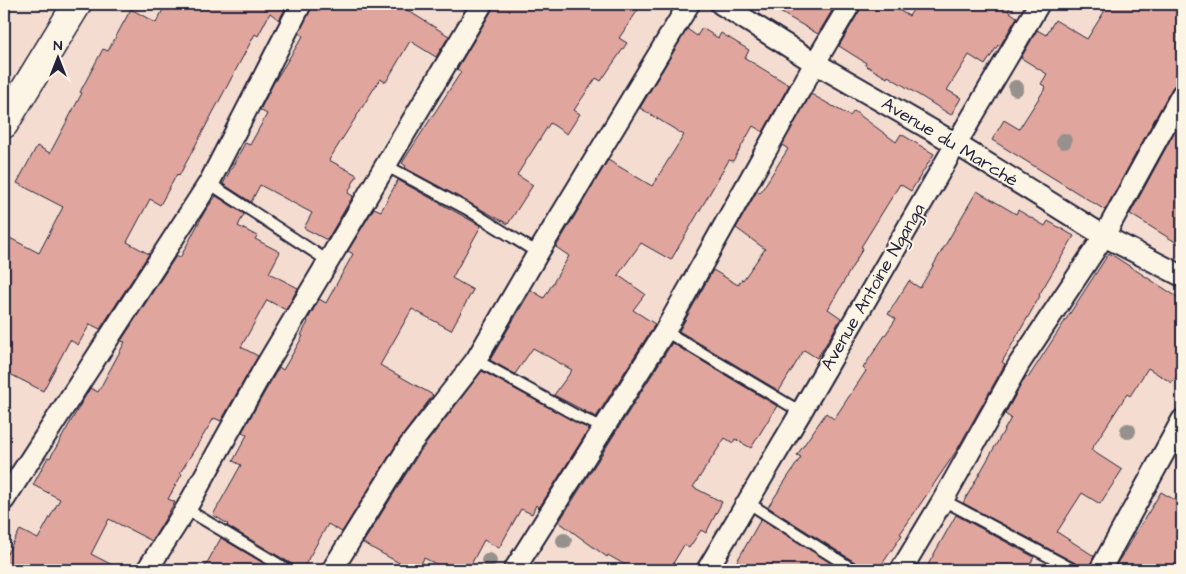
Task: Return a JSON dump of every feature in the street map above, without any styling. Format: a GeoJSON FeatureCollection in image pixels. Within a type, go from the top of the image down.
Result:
{"type":"FeatureCollection","features":[{"type":"Feature","properties":{"kind":"main road"},"geometry":{"type":"LineString","coordinates":[[4,124],[76,4]]}},
{"type":"Feature","properties":{"kind":"street"},"geometry":{"type":"LineString","coordinates":[[4,500],[209,182],[301,4]]}},
{"type":"Feature","properties":{"kind":"street"},"geometry":{"type":"LineString","coordinates":[[147,570],[186,509],[261,374],[482,4]]}},
{"type":"Feature","properties":{"kind":"street"},"geometry":{"type":"LineString","coordinates":[[332,570],[409,446],[476,360],[538,253],[689,4]]}},
{"type":"Feature","properties":{"kind":"street","name":"Avenue du Marché"},"geometry":{"type":"LineString","coordinates":[[720,4],[815,63],[956,144],[1104,236],[1182,276]]}},
{"type":"Feature","properties":{"kind":"street"},"geometry":{"type":"LineString","coordinates":[[514,570],[664,331],[850,4]]}},
{"type":"Feature","properties":{"kind":"street","name":"Avenue Antoine Nganga"},"geometry":{"type":"LineString","coordinates":[[707,570],[802,412],[1039,4]]}},
{"type":"Feature","properties":{"kind":"street"},"geometry":{"type":"LineString","coordinates":[[901,570],[943,500],[1019,364],[1104,236],[1182,94]]}},
{"type":"Feature","properties":{"kind":"street"},"geometry":{"type":"LineString","coordinates":[[1100,570],[1182,420]]}},
{"type":"Feature","properties":{"kind":"lane"},"geometry":{"type":"LineString","coordinates":[[385,165],[467,208],[538,253]]}},
{"type":"Feature","properties":{"kind":"lane"},"geometry":{"type":"LineString","coordinates":[[209,182],[328,261]]}},
{"type":"Feature","properties":{"kind":"lane"},"geometry":{"type":"LineString","coordinates":[[664,331],[802,412]]}},
{"type":"Feature","properties":{"kind":"lane"},"geometry":{"type":"LineString","coordinates":[[476,360],[578,417],[604,428]]}},
{"type":"Feature","properties":{"kind":"lane"},"geometry":{"type":"LineString","coordinates":[[943,500],[1074,570]]}},
{"type":"Feature","properties":{"kind":"lane"},"geometry":{"type":"LineString","coordinates":[[747,502],[854,570]]}},
{"type":"Feature","properties":{"kind":"lane"},"geometry":{"type":"LineString","coordinates":[[186,509],[288,570]]}},
{"type":"Feature","properties":{"kind":"building"},"geometry":{"type":"Polygon","coordinates":[[[166,4],[288,4],[279,20],[270,13],[258,36],[255,34],[179,176],[177,174],[160,205],[150,199],[127,242],[149,254],[100,329],[90,324],[78,345],[70,340],[43,391],[4,371],[4,235],[39,253],[63,207],[17,183],[37,146],[50,153],[103,49],[108,51],[131,9],[156,23],[166,4]]]}},
{"type":"Feature","properties":{"kind":"building"},"geometry":{"type":"Polygon","coordinates":[[[313,4],[397,4],[449,36],[436,57],[410,41],[386,82],[380,79],[329,160],[357,175],[348,193],[353,196],[327,240],[304,228],[312,213],[260,185],[251,202],[223,184],[245,143],[250,145],[267,114],[260,110],[273,84],[303,36],[299,33],[313,4]]]}},
{"type":"Feature","properties":{"kind":"building"},"geometry":{"type":"Polygon","coordinates":[[[494,4],[642,4],[619,38],[627,43],[601,81],[596,78],[574,110],[580,114],[567,134],[550,123],[517,175],[533,185],[508,224],[405,168],[406,166],[402,163],[461,72],[457,69],[494,4]]]}},
{"type":"Feature","properties":{"kind":"building"},"geometry":{"type":"Polygon","coordinates":[[[766,4],[836,4],[818,34],[766,4]]]}},
{"type":"Feature","properties":{"kind":"building"},"geometry":{"type":"Polygon","coordinates":[[[862,4],[888,4],[909,16],[917,4],[1012,4],[1008,11],[1017,17],[1000,46],[998,45],[985,65],[969,55],[947,90],[961,98],[951,115],[888,76],[887,78],[865,65],[866,63],[839,46],[862,4]]]}},
{"type":"Feature","properties":{"kind":"building"},"geometry":{"type":"Polygon","coordinates":[[[1109,4],[1182,4],[1182,82],[1172,88],[1105,210],[992,140],[1004,120],[1019,129],[1046,87],[1041,84],[1047,74],[1021,58],[1037,30],[1046,35],[1055,20],[1087,39],[1109,4]]]}},
{"type":"Feature","properties":{"kind":"building"},"geometry":{"type":"Polygon","coordinates":[[[702,28],[718,38],[721,33],[749,50],[745,58],[789,85],[763,132],[753,126],[733,161],[729,160],[671,260],[641,243],[618,275],[645,294],[633,310],[655,324],[596,417],[554,395],[572,370],[533,348],[515,374],[490,360],[531,290],[544,298],[569,256],[556,247],[608,160],[652,186],[684,135],[640,108],[687,29],[697,36],[702,28]]]}},
{"type":"Feature","properties":{"kind":"building"},"geometry":{"type":"Polygon","coordinates":[[[811,94],[850,116],[854,111],[896,142],[901,134],[934,154],[911,191],[900,184],[861,247],[863,248],[828,309],[841,318],[817,358],[804,350],[779,391],[679,331],[713,270],[738,285],[765,249],[736,228],[757,191],[760,193],[788,149],[782,145],[811,94]]]}},
{"type":"Feature","properties":{"kind":"building"},"geometry":{"type":"Polygon","coordinates":[[[1182,118],[1182,246],[1130,214],[1182,118]]]}},
{"type":"Feature","properties":{"kind":"building"},"geometry":{"type":"Polygon","coordinates":[[[398,180],[481,226],[452,278],[473,290],[451,330],[412,309],[380,365],[433,395],[399,440],[342,532],[328,524],[302,570],[295,570],[292,564],[227,526],[228,524],[213,515],[241,465],[233,461],[247,435],[242,432],[279,367],[283,370],[303,336],[301,335],[307,321],[319,299],[326,303],[353,254],[348,251],[374,208],[381,211],[398,180]]]}},
{"type":"Feature","properties":{"kind":"building"},"geometry":{"type":"Polygon","coordinates":[[[977,191],[1016,214],[1018,210],[1045,226],[1048,221],[1074,236],[1002,362],[1005,364],[957,450],[878,570],[861,570],[858,564],[768,507],[801,457],[797,455],[826,413],[834,419],[866,371],[863,368],[896,319],[888,314],[909,281],[920,288],[977,191]]]}},
{"type":"Feature","properties":{"kind":"building"},"geometry":{"type":"Polygon","coordinates":[[[216,196],[244,214],[238,226],[257,236],[255,239],[280,252],[269,273],[298,288],[286,310],[267,300],[241,347],[258,356],[221,421],[214,418],[180,473],[182,474],[168,499],[175,502],[152,541],[109,519],[91,554],[122,570],[4,570],[4,559],[20,530],[38,539],[60,499],[33,485],[48,457],[50,458],[90,388],[98,392],[125,342],[121,341],[176,256],[180,258],[205,211],[216,196]]]}},
{"type":"Feature","properties":{"kind":"building"},"geometry":{"type":"Polygon","coordinates":[[[1109,253],[1182,300],[1182,368],[1172,383],[1148,368],[1130,396],[1127,394],[1091,450],[1122,470],[1100,504],[1082,493],[1057,532],[1094,556],[1088,570],[1081,570],[1077,564],[963,503],[1011,418],[1005,414],[1026,376],[1028,378],[1109,253]]]}},
{"type":"Feature","properties":{"kind":"building"},"geometry":{"type":"Polygon","coordinates":[[[672,343],[777,406],[751,448],[735,439],[733,443],[725,438],[693,487],[722,502],[706,533],[701,530],[689,548],[684,545],[669,570],[634,570],[608,555],[607,557],[559,522],[672,343]]]}},
{"type":"Feature","properties":{"kind":"building"},"geometry":{"type":"Polygon","coordinates":[[[482,371],[589,429],[539,508],[536,505],[532,514],[521,509],[499,548],[484,540],[468,570],[448,570],[424,558],[418,570],[412,570],[363,543],[419,453],[482,371]]]}},
{"type":"Feature","properties":{"kind":"building"},"geometry":{"type":"Polygon","coordinates":[[[1161,492],[1182,504],[1182,570],[1113,570],[1161,492]]]}},
{"type":"Feature","properties":{"kind":"building"},"geometry":{"type":"Polygon","coordinates":[[[956,515],[1034,557],[1027,570],[925,570],[956,515]]]}},
{"type":"Feature","properties":{"kind":"building"},"geometry":{"type":"Polygon","coordinates":[[[761,519],[842,570],[732,570],[761,519]]]}},
{"type":"Feature","properties":{"kind":"building"},"geometry":{"type":"Polygon","coordinates":[[[221,538],[275,570],[203,570],[221,538]]]}}]}
